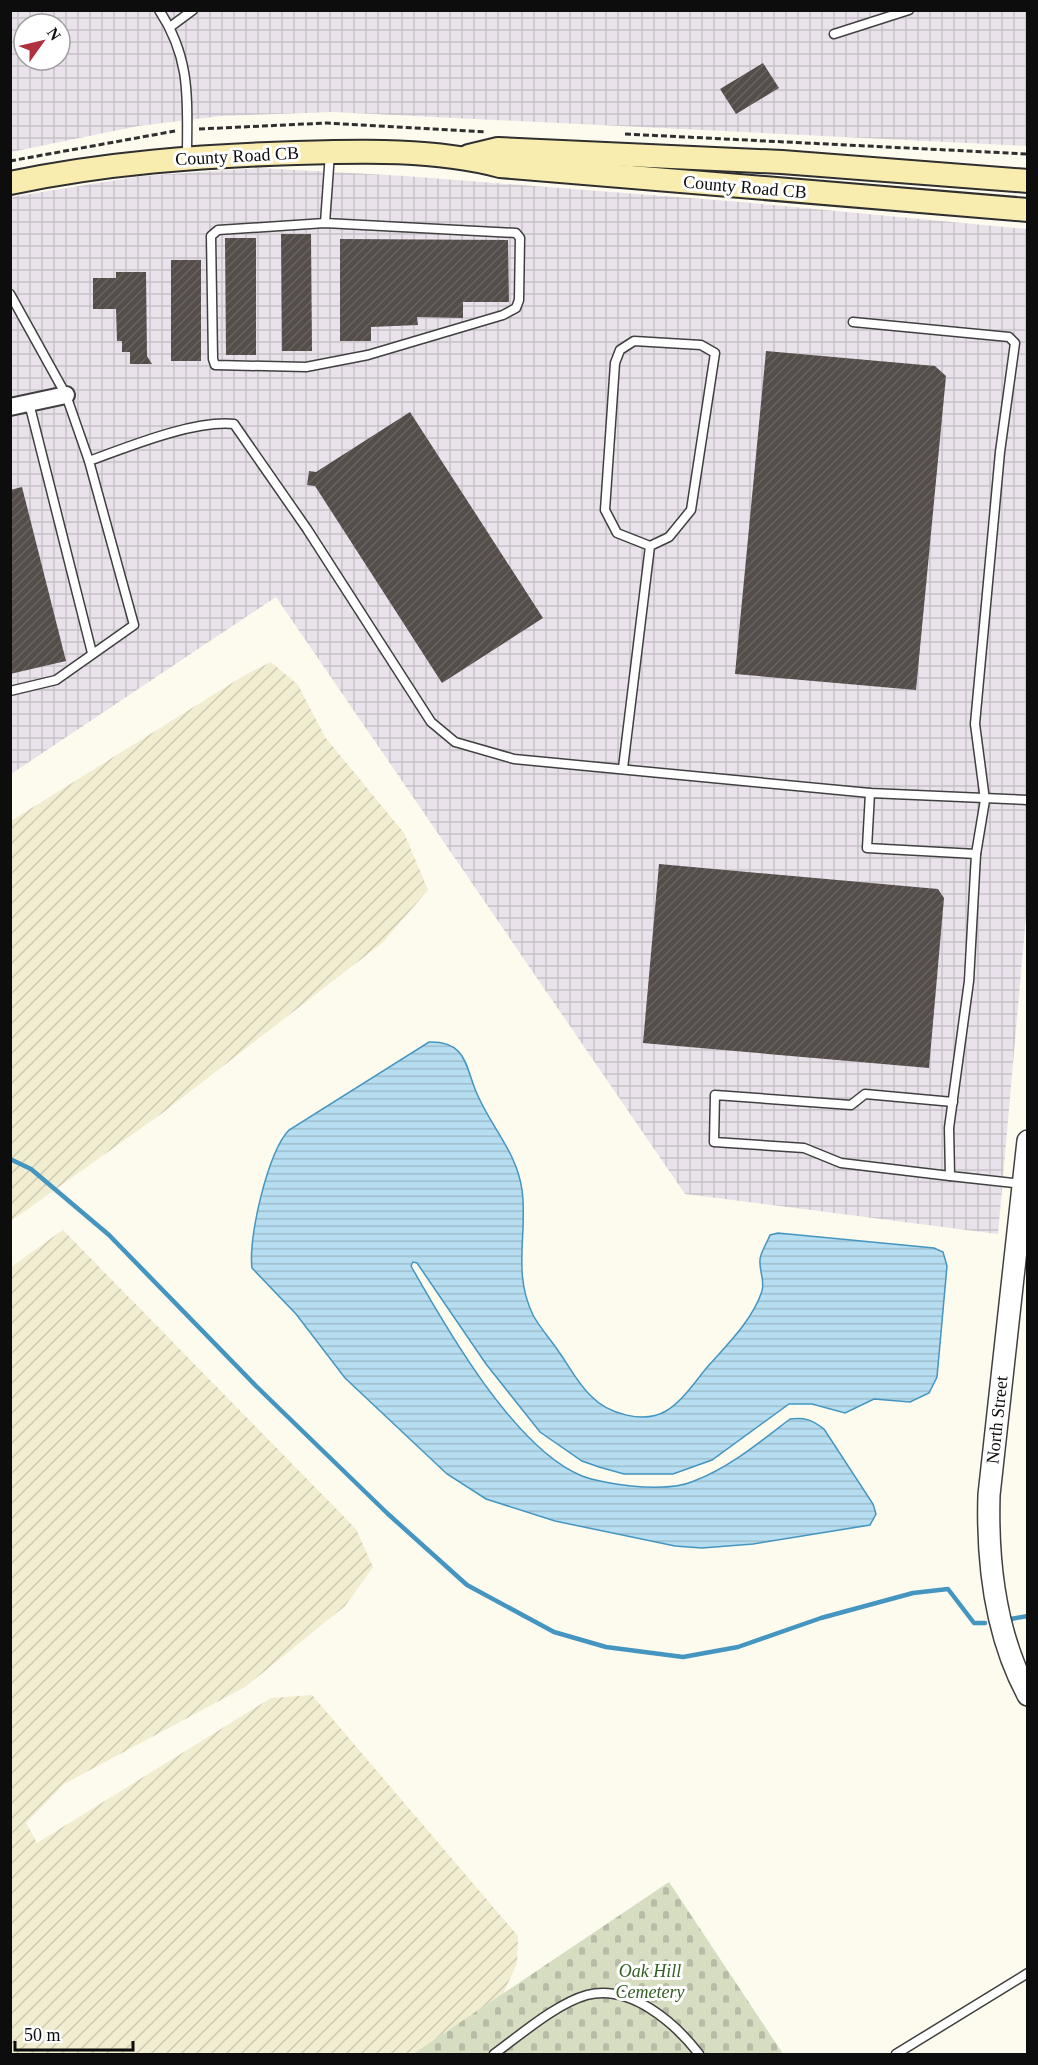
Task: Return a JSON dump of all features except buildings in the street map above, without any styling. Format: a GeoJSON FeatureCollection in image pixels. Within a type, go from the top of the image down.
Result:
{"type":"FeatureCollection","features":[{"type":"Feature","properties":{"kind":"main road","name":"County Road CB"},"geometry":{"type":"LineString","coordinates":[[464,157],[498,149],[782,162],[1028,181]]}},
{"type":"Feature","properties":{"kind":"main road","name":"County Road CB"},"geometry":{"type":"LineString","coordinates":[[10,183],[111,166],[187,158],[330,152],[407,152],[464,157],[500,166],[1028,210]]}},
{"type":"Feature","properties":{"kind":"street"},"geometry":{"type":"LineString","coordinates":[[10,407],[66,396]]}},
{"type":"Feature","properties":{"kind":"street","name":"North Street"},"geometry":{"type":"LineString","coordinates":[[1028,1141],[989,1495],[988,1534],[998,1613],[1008,1649],[1028,1695]]}},
{"type":"Feature","properties":{"kind":"lane"},"geometry":{"type":"LineString","coordinates":[[159,10],[177,39],[185,77],[187,158]]}},
{"type":"Feature","properties":{"kind":"lane"},"geometry":{"type":"LineString","coordinates":[[170,27],[193,10]]}},
{"type":"Feature","properties":{"kind":"lane"},"geometry":{"type":"LineString","coordinates":[[834,34],[909,10]]}},
{"type":"Feature","properties":{"kind":"lane"},"geometry":{"type":"LineString","coordinates":[[325,223],[330,152]]}},
{"type":"Feature","properties":{"kind":"lane"},"geometry":{"type":"LineString","coordinates":[[325,223],[516,233],[520,238],[519,300],[516,308],[503,315],[368,356],[306,367],[215,365],[213,359],[211,237],[214,232],[325,223]]}},
{"type":"Feature","properties":{"kind":"lane"},"geometry":{"type":"LineString","coordinates":[[10,294],[66,396],[89,461],[134,625],[56,680],[10,691]]}},
{"type":"Feature","properties":{"kind":"lane"},"geometry":{"type":"LineString","coordinates":[[853,322],[1009,337],[1015,343],[1000,452],[975,724],[985,800],[976,854],[969,981],[949,1128],[950,1176]]}},
{"type":"Feature","properties":{"kind":"lane"},"geometry":{"type":"LineString","coordinates":[[634,341],[701,345],[715,353],[691,510],[669,537],[650,546],[617,533],[605,510],[615,363],[620,350],[634,341]]}},
{"type":"Feature","properties":{"kind":"lane"},"geometry":{"type":"LineString","coordinates":[[29,403],[92,653]]}},
{"type":"Feature","properties":{"kind":"lane"},"geometry":{"type":"LineString","coordinates":[[89,461],[154,438],[220,422],[234,424],[307,529],[431,722],[455,741],[514,759],[870,793],[985,800],[1028,800]]}},
{"type":"Feature","properties":{"kind":"lane"},"geometry":{"type":"LineString","coordinates":[[623,768],[650,546]]}},
{"type":"Feature","properties":{"kind":"lane"},"geometry":{"type":"LineString","coordinates":[[870,793],[867,848],[976,854]]}},
{"type":"Feature","properties":{"kind":"lane"},"geometry":{"type":"LineString","coordinates":[[953,1102],[865,1094],[851,1105],[715,1095],[714,1142],[804,1148],[841,1163],[1023,1184]]}},
{"type":"Feature","properties":{"kind":"lane"},"geometry":{"type":"LineString","coordinates":[[896,2055],[1028,1973]]}},
{"type":"Feature","properties":{"kind":"lane"},"geometry":{"type":"LineString","coordinates":[[494,2055],[572,2002],[588,1995],[625,1998],[666,2019],[686,2036],[699,2055]]}},
{"type":"Feature","properties":{"kind":"shaded area"},"geometry":{"type":"Polygon","coordinates":[[[11,11],[1027,11],[1027,146],[333,112],[221,116],[138,126],[11,152],[11,11]]]}},
{"type":"Feature","properties":{"kind":"shaded area"},"geometry":{"type":"Polygon","coordinates":[[[259,168],[405,176],[741,202],[1027,229],[1028,893],[998,1234],[685,1194],[276,597],[11,774],[11,197],[142,176],[259,168]]]}},
{"type":"Feature","properties":{"kind":"shaded area"},"geometry":{"type":"Polygon","coordinates":[[[271,662],[298,685],[325,737],[404,833],[428,890],[382,943],[161,1114],[11,1221],[11,821],[245,675],[271,662]]]}},
{"type":"Feature","properties":{"kind":"shaded area"},"geometry":{"type":"Polygon","coordinates":[[[63,1230],[356,1529],[373,1567],[345,1606],[245,1687],[64,1784],[26,1823],[37,1843],[271,1698],[312,1695],[518,1936],[517,1963],[503,1994],[413,2054],[11,2054],[11,1267],[63,1230]]]}},
{"type":"Feature","properties":{"kind":"green space","name":"Oak Hill Cemetery"},"geometry":{"type":"Polygon","coordinates":[[[669,1882],[783,2054],[413,2054],[669,1882]]]}},
{"type":"Feature","properties":{"kind":"water"},"geometry":{"type":"Polygon","coordinates":[[[429,1042],[452,1046],[464,1058],[478,1096],[515,1164],[522,1190],[523,1283],[533,1315],[586,1391],[598,1402],[616,1412],[637,1417],[657,1415],[672,1407],[689,1390],[753,1311],[763,1287],[760,1257],[770,1235],[778,1233],[934,1248],[943,1252],[947,1266],[937,1377],[929,1393],[910,1402],[874,1399],[845,1413],[812,1404],[789,1404],[712,1460],[673,1474],[624,1474],[599,1467],[582,1461],[540,1432],[486,1364],[417,1263],[413,1262],[411,1266],[484,1384],[532,1441],[557,1462],[594,1480],[639,1487],[687,1484],[732,1461],[790,1419],[800,1418],[812,1421],[824,1429],[873,1504],[876,1514],[870,1525],[753,1544],[702,1548],[675,1546],[555,1521],[486,1499],[447,1474],[345,1378],[296,1314],[252,1268],[253,1236],[261,1196],[274,1156],[289,1130],[429,1042]]]}},
{"type":"Feature","properties":{"kind":"waterway"},"geometry":{"type":"LineString","coordinates":[[10,1159],[31,1169],[109,1235],[256,1386],[388,1514],[467,1585],[554,1632],[606,1647],[683,1657],[738,1647],[821,1618],[913,1593],[948,1589],[974,1623],[985,1623]]}},
{"type":"Feature","properties":{"kind":"waterway"},"geometry":{"type":"LineString","coordinates":[[1010,1619],[1028,1616]]}}]}
